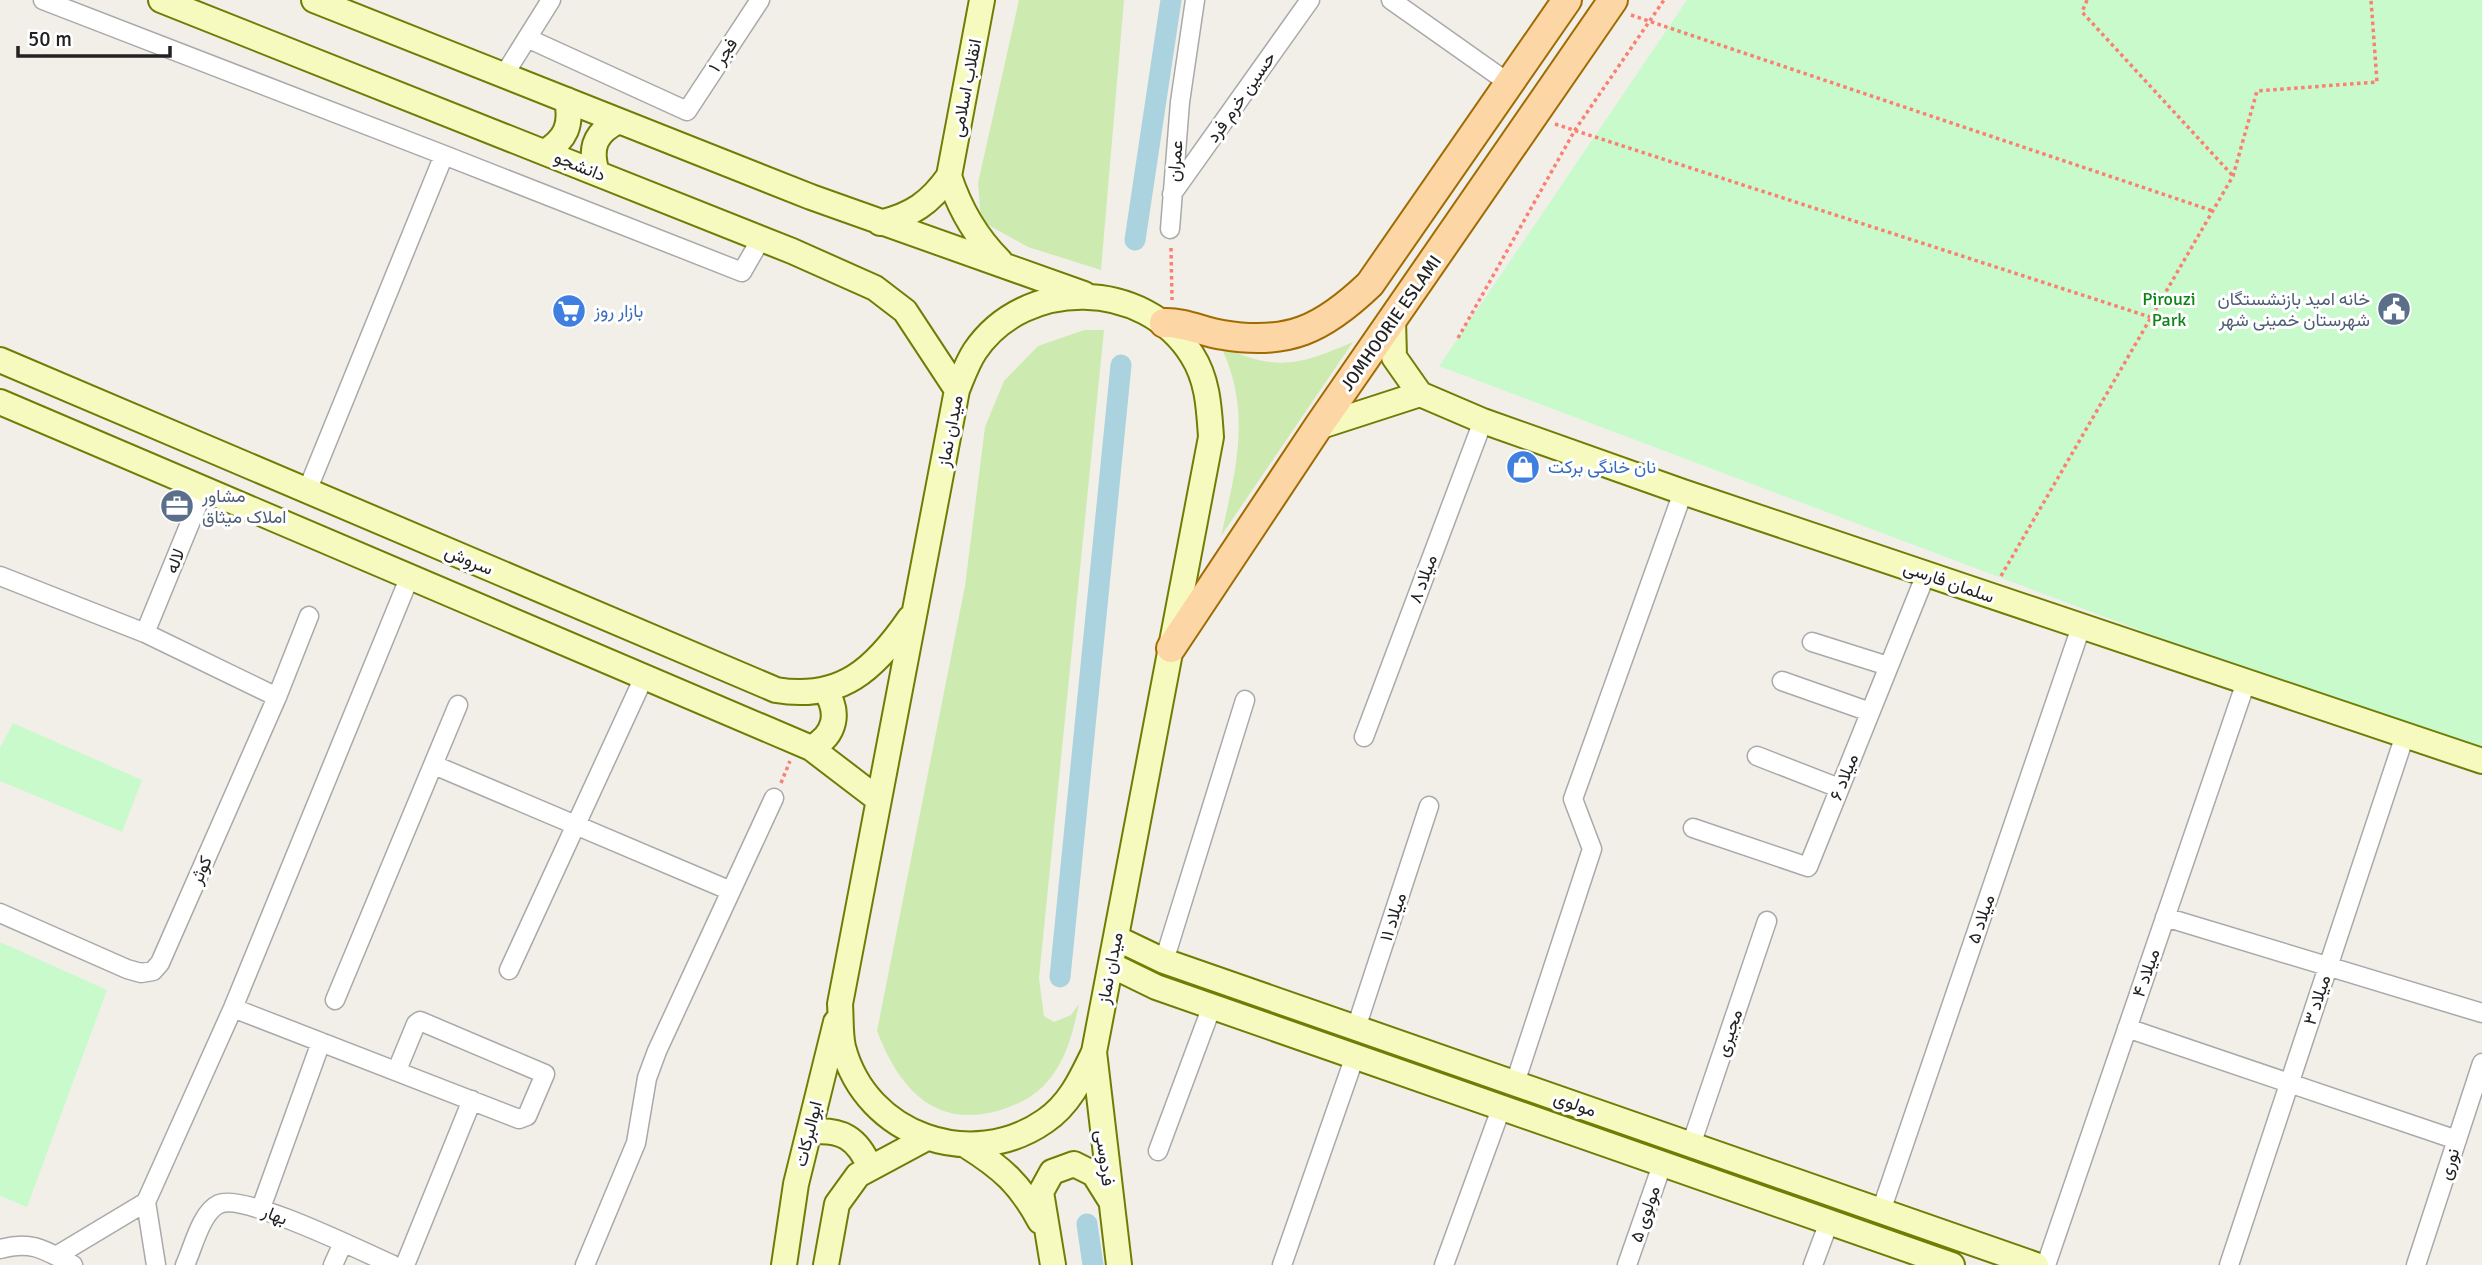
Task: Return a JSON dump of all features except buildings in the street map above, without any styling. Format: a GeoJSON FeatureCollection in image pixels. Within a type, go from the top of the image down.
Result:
{"type":"FeatureCollection","features":[{"type":"Feature","properties":{"kind":"main road"},"geometry":{"type":"LineString","coordinates":[[1168,323],[1223,335],[1277,339],[1313,329],[1346,307],[1370,284],[1567,0]]}},
{"type":"Feature","properties":{"kind":"main road","name":"JOMHOORIE ESLAMI"},"geometry":{"type":"LineString","coordinates":[[1171,648],[1318,427],[1610,4]]}},
{"type":"Feature","properties":{"kind":"street"},"geometry":{"type":"LineString","coordinates":[[43,0],[742,272],[761,239]]}},
{"type":"Feature","properties":{"kind":"street","name":"دانشجو"},"geometry":{"type":"LineString","coordinates":[[161,0],[761,239],[875,288],[905,311],[957,390]]}},
{"type":"Feature","properties":{"kind":"street"},"geometry":{"type":"LineString","coordinates":[[504,75],[551,0]]}},
{"type":"Feature","properties":{"kind":"street","name":"فجر ۱"},"geometry":{"type":"LineString","coordinates":[[527,38],[687,111],[760,0]]}},
{"type":"Feature","properties":{"kind":"street","name":"انقلاب اسلامی"},"geometry":{"type":"LineString","coordinates":[[949,176],[982,0]]}},
{"type":"Feature","properties":{"kind":"street","name":"عمران"},"geometry":{"type":"LineString","coordinates":[[1170,229],[1180,102],[1195,0]]}},
{"type":"Feature","properties":{"kind":"street","name":"حسین خرم فرد"},"geometry":{"type":"LineString","coordinates":[[1172,194],[1310,0]]}},
{"type":"Feature","properties":{"kind":"street"},"geometry":{"type":"LineString","coordinates":[[1391,0],[1510,84]]}},
{"type":"Feature","properties":{"kind":"street"},"geometry":{"type":"LineString","coordinates":[[330,3],[504,75],[880,223],[1001,262],[1085,295]]}},
{"type":"Feature","properties":{"kind":"street"},"geometry":{"type":"LineString","coordinates":[[545,152],[558,144],[567,131],[570,115],[567,100]]}},
{"type":"Feature","properties":{"kind":"street"},"geometry":{"type":"LineString","coordinates":[[597,173],[592,158],[595,142],[604,128],[619,121]]}},
{"type":"Feature","properties":{"kind":"street"},"geometry":{"type":"LineString","coordinates":[[307,491],[444,155]]}},
{"type":"Feature","properties":{"kind":"street"},"geometry":{"type":"LineString","coordinates":[[880,223],[921,208],[936,196],[949,176]]}},
{"type":"Feature","properties":{"kind":"street"},"geometry":{"type":"LineString","coordinates":[[949,176],[967,219],[983,244],[1001,262]]}},
{"type":"Feature","properties":{"kind":"street","name":"میدان نماز"},"geometry":{"type":"LineString","coordinates":[[1085,295],[1126,302],[1168,323],[1192,355],[1208,394],[1211,437],[1094,1052],[1076,1090],[1047,1121],[1009,1140],[967,1146],[925,1139],[888,1118],[859,1086],[843,1047],[840,1004],[957,390],[975,351],[1004,320],[1042,301],[1085,295]]}},
{"type":"Feature","properties":{"kind":"street"},"geometry":{"type":"LineString","coordinates":[[1318,427],[1420,394],[1394,357],[1393,320]]}},
{"type":"Feature","properties":{"kind":"street","name":"سروش"},"geometry":{"type":"LineString","coordinates":[[0,360],[776,690],[806,693],[825,690],[864,673],[891,645],[916,609]]}},
{"type":"Feature","properties":{"kind":"street","name":"سلمان فارسی"},"geometry":{"type":"LineString","coordinates":[[1420,394],[1483,421],[1683,492],[2482,761]]}},
{"type":"Feature","properties":{"kind":"street"},"geometry":{"type":"LineString","coordinates":[[0,402],[805,745],[879,800]]}},
{"type":"Feature","properties":{"kind":"street","name":"میلاد ۸"},"geometry":{"type":"LineString","coordinates":[[1364,737],[1483,421]]}},
{"type":"Feature","properties":{"kind":"street","name":"لاله"},"geometry":{"type":"LineString","coordinates":[[145,634],[204,489]]}},
{"type":"Feature","properties":{"kind":"street"},"geometry":{"type":"LineString","coordinates":[[1515,1083],[1592,849],[1573,799],[1683,492]]}},
{"type":"Feature","properties":{"kind":"street","name":"میلاد ۶"},"geometry":{"type":"LineString","coordinates":[[1693,828],[1808,867],[1926,574]]}},
{"type":"Feature","properties":{"kind":"street"},"geometry":{"type":"LineString","coordinates":[[0,576],[145,634],[277,697]]}},
{"type":"Feature","properties":{"kind":"street"},"geometry":{"type":"LineString","coordinates":[[0,1249],[30,1244],[64,1261],[146,1202],[233,1009],[410,576]]}},
{"type":"Feature","properties":{"kind":"street","name":"کوثر"},"geometry":{"type":"LineString","coordinates":[[0,913],[127,969],[141,973],[153,971],[160,963],[277,697],[309,616]]}},
{"type":"Feature","properties":{"kind":"street","name":"میلاد ۵"},"geometry":{"type":"LineString","coordinates":[[1881,1211],[2081,626]]}},
{"type":"Feature","properties":{"kind":"street"},"geometry":{"type":"LineString","coordinates":[[1812,642],[1888,666]]}},
{"type":"Feature","properties":{"kind":"street"},"geometry":{"type":"LineString","coordinates":[[509,970],[644,677]]}},
{"type":"Feature","properties":{"kind":"street"},"geometry":{"type":"LineString","coordinates":[[1782,681],[1870,712]]}},
{"type":"Feature","properties":{"kind":"street","name":"میلاد ۴"},"geometry":{"type":"LineString","coordinates":[[2046,1265],[2246,682]]}},
{"type":"Feature","properties":{"kind":"street"},"geometry":{"type":"LineString","coordinates":[[805,745],[822,742],[834,723],[835,711],[825,690]]}},
{"type":"Feature","properties":{"kind":"street"},"geometry":{"type":"LineString","coordinates":[[1156,987],[1245,700]]}},
{"type":"Feature","properties":{"kind":"street"},"geometry":{"type":"LineString","coordinates":[[335,1000],[458,705]]}},
{"type":"Feature","properties":{"kind":"street","name":"میلاد ۳"},"geometry":{"type":"LineString","coordinates":[[2229,1265],[2405,735]]}},
{"type":"Feature","properties":{"kind":"street"},"geometry":{"type":"LineString","coordinates":[[1757,756],[1839,788]]}},
{"type":"Feature","properties":{"kind":"street"},"geometry":{"type":"LineString","coordinates":[[434,765],[731,891]]}},
{"type":"Feature","properties":{"kind":"street"},"geometry":{"type":"LineString","coordinates":[[585,1265],[636,1143],[647,1078],[657,1051],[774,798]]}},
{"type":"Feature","properties":{"kind":"street","name":"میلاد ۱۱"},"geometry":{"type":"LineString","coordinates":[[1356,1028],[1429,806]]}},
{"type":"Feature","properties":{"kind":"street"},"geometry":{"type":"LineString","coordinates":[[2165,917],[2482,1013]]}},
{"type":"Feature","properties":{"kind":"street","name":"مجیری"},"geometry":{"type":"LineString","coordinates":[[1691,1145],[1767,920]]}},
{"type":"Feature","properties":{"kind":"street","name":"مولوی"},"geometry":{"type":"LineString","coordinates":[[1116,938],[1164,961],[2036,1265]]}},
{"type":"Feature","properties":{"kind":"street","name":"مولوی"},"geometry":{"type":"LineString","coordinates":[[1111,965],[1156,987],[1952,1265]]}},
{"type":"Feature","properties":{"kind":"street","name":"ابوالبرکات"},"geometry":{"type":"LineString","coordinates":[[784,1265],[796,1184],[840,1004]]}},
{"type":"Feature","properties":{"kind":"street"},"geometry":{"type":"LineString","coordinates":[[1158,1151],[1212,1006]]}},
{"type":"Feature","properties":{"kind":"street"},"geometry":{"type":"LineString","coordinates":[[233,1009],[525,1119],[545,1074],[420,1021],[397,1070]]}},
{"type":"Feature","properties":{"kind":"street"},"geometry":{"type":"LineString","coordinates":[[2127,1028],[2457,1140]]}},
{"type":"Feature","properties":{"kind":"street"},"geometry":{"type":"LineString","coordinates":[[261,1208],[321,1042]]}},
{"type":"Feature","properties":{"kind":"street","name":"فردوسی"},"geometry":{"type":"LineString","coordinates":[[1094,1052],[1119,1265]]}},
{"type":"Feature","properties":{"kind":"street"},"geometry":{"type":"LineString","coordinates":[[1282,1265],[1355,1056]]}},
{"type":"Feature","properties":{"kind":"street","name":"نوری"},"geometry":{"type":"LineString","coordinates":[[2416,1265],[2457,1140],[2476,1100],[2482,1063]]}},
{"type":"Feature","properties":{"kind":"street"},"geometry":{"type":"LineString","coordinates":[[405,1265],[472,1100]]}},
{"type":"Feature","properties":{"kind":"street"},"geometry":{"type":"LineString","coordinates":[[1444,1265],[1502,1106]]}},
{"type":"Feature","properties":{"kind":"street"},"geometry":{"type":"LineString","coordinates":[[809,1132],[829,1129],[848,1136],[862,1149],[870,1168]]}},
{"type":"Feature","properties":{"kind":"street"},"geometry":{"type":"LineString","coordinates":[[826,1265],[837,1205],[858,1175],[925,1139]]}},
{"type":"Feature","properties":{"kind":"street"},"geometry":{"type":"LineString","coordinates":[[967,1146],[1002,1168],[1026,1196],[1049,1237]]}},
{"type":"Feature","properties":{"kind":"street","name":"مولوی ۵"},"geometry":{"type":"LineString","coordinates":[[1627,1265],[1663,1162]]}},
{"type":"Feature","properties":{"kind":"street"},"geometry":{"type":"LineString","coordinates":[[1053,1265],[1041,1192],[1052,1172],[1073,1164],[1094,1174],[1110,1199]]}},
{"type":"Feature","properties":{"kind":"street"},"geometry":{"type":"LineString","coordinates":[[146,1202],[156,1265]]}},
{"type":"Feature","properties":{"kind":"street","name":"بهار"},"geometry":{"type":"LineString","coordinates":[[185,1265],[205,1219],[219,1204],[230,1202],[261,1208],[393,1265]]}},
{"type":"Feature","properties":{"kind":"street"},"geometry":{"type":"LineString","coordinates":[[1813,1265],[1829,1222]]}},
{"type":"Feature","properties":{"kind":"street"},"geometry":{"type":"LineString","coordinates":[[1927,1256],[1935,1230]]}},
{"type":"Feature","properties":{"kind":"street"},"geometry":{"type":"LineString","coordinates":[[334,1265],[342,1243]]}},
{"type":"Feature","properties":{"kind":"path"},"geometry":{"type":"LineString","coordinates":[[1458,338],[1575,130],[1664,0]]}},
{"type":"Feature","properties":{"kind":"path"},"geometry":{"type":"LineString","coordinates":[[2087,0],[2082,12],[2233,176]]}},
{"type":"Feature","properties":{"kind":"path"},"geometry":{"type":"LineString","coordinates":[[1989,596],[2233,176],[2257,91],[2377,82],[2371,0]]}},
{"type":"Feature","properties":{"kind":"path"},"geometry":{"type":"LineString","coordinates":[[1610,4],[1650,22],[2213,211]]}},
{"type":"Feature","properties":{"kind":"path"},"geometry":{"type":"LineString","coordinates":[[1533,117],[2151,318]]}},
{"type":"Feature","properties":{"kind":"path"},"geometry":{"type":"LineString","coordinates":[[1168,323],[1170,229]]}},
{"type":"Feature","properties":{"kind":"path"},"geometry":{"type":"LineString","coordinates":[[774,798],[805,745]]}},
{"type":"Feature","properties":{"kind":"green space"},"geometry":{"type":"Polygon","coordinates":[[[1019,0],[1124,0],[1101,270],[1028,247],[981,221],[978,183],[1019,0]]]}},
{"type":"Feature","properties":{"kind":"green space","name":"Pirouzi Park"},"geometry":{"type":"Polygon","coordinates":[[[1687,0],[2482,0],[2482,759],[1439,366],[1687,0]]]}},
{"type":"Feature","properties":{"kind":"green space"},"geometry":{"type":"Polygon","coordinates":[[[1084,330],[1104,330],[1039,978],[1044,1016],[1054,1022],[1071,1015],[1079,1004],[1064,1054],[1051,1078],[1039,1090],[1025,1100],[1001,1110],[977,1115],[956,1114],[938,1109],[908,1086],[896,1070],[877,1031],[965,586],[985,427],[1004,381],[1038,346],[1084,330]]]}},
{"type":"Feature","properties":{"kind":"green space"},"geometry":{"type":"Polygon","coordinates":[[[1353,342],[1221,536],[1236,464],[1239,418],[1231,371],[1221,347],[1258,360],[1287,362],[1317,356],[1353,342]]]}},
{"type":"Feature","properties":{"kind":"green space"},"geometry":{"type":"Polygon","coordinates":[[[13,723],[142,780],[122,832],[0,781],[0,748],[13,723]]]}},
{"type":"Feature","properties":{"kind":"green space"},"geometry":{"type":"Polygon","coordinates":[[[0,942],[107,990],[27,1207],[0,1196],[0,942]]]}},
{"type":"Feature","properties":{"kind":"waterway"},"geometry":{"type":"LineString","coordinates":[[1135,240],[1171,0]]}},
{"type":"Feature","properties":{"kind":"waterway"},"geometry":{"type":"LineString","coordinates":[[1060,977],[1121,365]]}},
{"type":"Feature","properties":{"kind":"waterway"},"geometry":{"type":"LineString","coordinates":[[1087,1224],[1093,1265]]}},
{"type":"Feature","properties":{"kind":"place","name":"خانه امید بازنشستگان شهرستان خمینی شهر"},"geometry":{"type":"Point","coordinates":[2394,309]}},
{"type":"Feature","properties":{"kind":"place","name":"بازار روز"},"geometry":{"type":"Point","coordinates":[569,311]}},
{"type":"Feature","properties":{"kind":"place","name":"نان خانگی برکت"},"geometry":{"type":"Point","coordinates":[1523,467]}},
{"type":"Feature","properties":{"kind":"place","name":"مشاور املاک میثاق"},"geometry":{"type":"Point","coordinates":[177,506]}}]}
